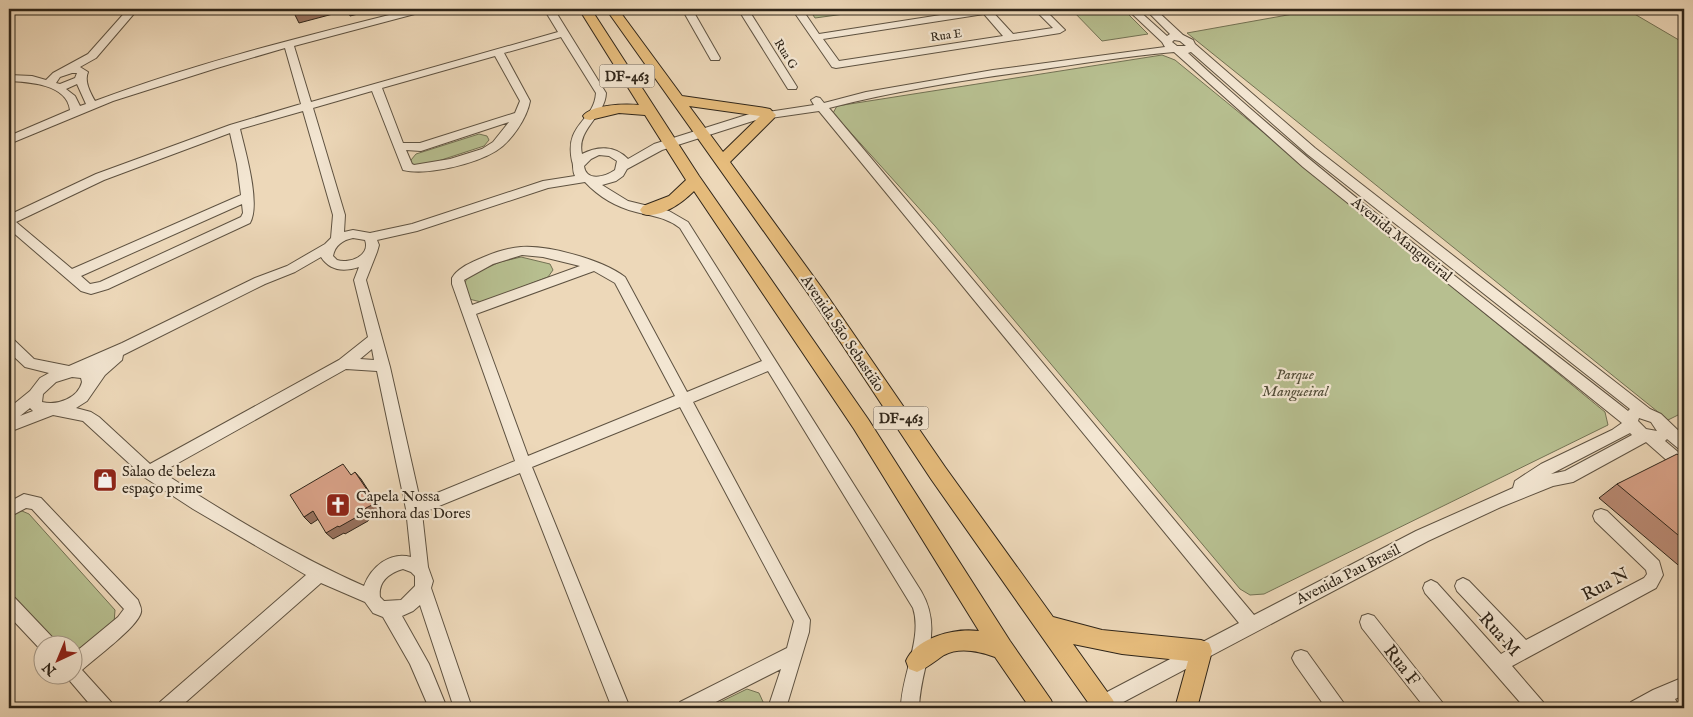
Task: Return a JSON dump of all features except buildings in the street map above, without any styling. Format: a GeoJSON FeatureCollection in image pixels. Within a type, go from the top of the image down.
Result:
{"type":"FeatureCollection","features":[{"type":"Feature","properties":{"kind":"main road","name":"DF-463"},"geometry":{"type":"LineString","coordinates":[[585,9],[650,111],[664,145],[694,180],[861,424],[1002,649],[1043,708]]}},
{"type":"Feature","properties":{"kind":"main road","name":"Avenida São Sebastião"},"geometry":{"type":"LineString","coordinates":[[612,9],[818,295],[938,473],[1045,624],[1100,707]]}},
{"type":"Feature","properties":{"kind":"main road"},"geometry":{"type":"LineString","coordinates":[[678,100],[763,115]]}},
{"type":"Feature","properties":{"kind":"main road"},"geometry":{"type":"LineString","coordinates":[[590,116],[604,110],[621,107],[650,111]]}},
{"type":"Feature","properties":{"kind":"main road"},"geometry":{"type":"LineString","coordinates":[[722,162],[763,115]]}},
{"type":"Feature","properties":{"kind":"main road"},"geometry":{"type":"LineString","coordinates":[[648,210],[662,207],[678,199],[694,180]]}},
{"type":"Feature","properties":{"kind":"main road"},"geometry":{"type":"LineString","coordinates":[[1045,624],[1071,635],[1096,641],[1201,651],[1186,708]]}},
{"type":"Feature","properties":{"kind":"main road"},"geometry":{"type":"LineString","coordinates":[[917,661],[938,646],[956,640],[977,640],[1002,649]]}},
{"type":"Feature","properties":{"kind":"street"},"geometry":{"type":"LineString","coordinates":[[9,78],[71,84],[82,74],[92,56],[133,9]]}},
{"type":"Feature","properties":{"kind":"street"},"geometry":{"type":"LineString","coordinates":[[9,140],[75,111],[210,66],[423,9]]}},
{"type":"Feature","properties":{"kind":"street"},"geometry":{"type":"LineString","coordinates":[[549,9],[601,93],[601,104],[579,131],[576,139],[579,173],[615,200],[629,206],[678,218],[684,225],[915,596],[924,619],[917,661],[910,687],[910,708]]}},
{"type":"Feature","properties":{"kind":"street"},"geometry":{"type":"LineString","coordinates":[[687,9],[715,58]]}},
{"type":"Feature","properties":{"kind":"street","name":"Rua G"},"geometry":{"type":"LineString","coordinates":[[742,9],[792,87]]}},
{"type":"Feature","properties":{"kind":"street"},"geometry":{"type":"LineString","coordinates":[[796,9],[836,65]]}},
{"type":"Feature","properties":{"kind":"street"},"geometry":{"type":"LineString","coordinates":[[1039,9],[1060,30]]}},
{"type":"Feature","properties":{"kind":"street","name":"Avenida Mangueiral"},"geometry":{"type":"LineString","coordinates":[[1132,9],[1171,46],[1307,164],[1684,466]]}},
{"type":"Feature","properties":{"kind":"street"},"geometry":{"type":"LineString","coordinates":[[1150,9],[1179,37]]}},
{"type":"Feature","properties":{"kind":"street"},"geometry":{"type":"LineString","coordinates":[[817,37],[986,10],[1011,38]]}},
{"type":"Feature","properties":{"kind":"street","name":"Rua E"},"geometry":{"type":"LineString","coordinates":[[836,65],[1060,30]]}},
{"type":"Feature","properties":{"kind":"street"},"geometry":{"type":"LineString","coordinates":[[234,126],[243,164],[249,213],[242,222],[103,286],[91,289],[86,288],[9,221],[100,177],[234,126],[376,88],[565,33]]}},
{"type":"Feature","properties":{"kind":"street"},"geometry":{"type":"LineString","coordinates":[[1171,46],[1171,37],[1179,37]]}},
{"type":"Feature","properties":{"kind":"street","name":"Avenida Mangueiral"},"geometry":{"type":"LineString","coordinates":[[1179,37],[1190,42],[1191,46],[1312,151],[1645,413],[1659,420],[1664,428],[1684,445]]}},
{"type":"Feature","properties":{"kind":"street"},"geometry":{"type":"LineString","coordinates":[[289,45],[339,214],[333,243],[327,256],[332,263]]}},
{"type":"Feature","properties":{"kind":"street"},"geometry":{"type":"LineString","coordinates":[[623,166],[664,145],[701,132],[763,115],[993,73],[1171,46],[1187,50],[1191,46]]}},
{"type":"Feature","properties":{"kind":"street"},"geometry":{"type":"LineString","coordinates":[[376,88],[407,167],[411,170],[423,170],[492,149],[506,135],[523,110],[525,101],[499,53]]}},
{"type":"Feature","properties":{"kind":"street"},"geometry":{"type":"LineString","coordinates":[[53,82],[68,70],[92,56]]}},
{"type":"Feature","properties":{"kind":"street"},"geometry":{"type":"LineString","coordinates":[[68,70],[76,69],[82,74],[84,88],[92,105]]}},
{"type":"Feature","properties":{"kind":"street"},"geometry":{"type":"LineString","coordinates":[[53,82],[73,100],[75,111]]}},
{"type":"Feature","properties":{"kind":"street"},"geometry":{"type":"LineString","coordinates":[[818,104],[1251,624]]}},
{"type":"Feature","properties":{"kind":"street"},"geometry":{"type":"LineString","coordinates":[[404,160],[421,147],[518,116]]}},
{"type":"Feature","properties":{"kind":"street"},"geometry":{"type":"LineString","coordinates":[[474,130],[490,131],[496,134],[497,138],[492,149]]}},
{"type":"Feature","properties":{"kind":"street"},"geometry":{"type":"LineString","coordinates":[[579,131],[582,142],[597,152]]}},
{"type":"Feature","properties":{"kind":"street"},"geometry":{"type":"LineString","coordinates":[[547,184],[579,165],[583,159],[597,152],[612,152],[664,145]]}},
{"type":"Feature","properties":{"kind":"street"},"geometry":{"type":"LineString","coordinates":[[398,146],[421,147]]}},
{"type":"Feature","properties":{"kind":"street"},"geometry":{"type":"LineString","coordinates":[[9,416],[50,379],[127,347],[226,297],[291,269],[346,235],[368,243],[547,184],[587,179],[601,181],[612,178],[619,173],[623,166],[623,160],[612,152]]}},
{"type":"Feature","properties":{"kind":"street"},"geometry":{"type":"LineString","coordinates":[[612,178],[610,186],[615,200]]}},
{"type":"Feature","properties":{"kind":"street"},"geometry":{"type":"LineString","coordinates":[[71,275],[247,197]]}},
{"type":"Feature","properties":{"kind":"street"},"geometry":{"type":"LineString","coordinates":[[339,214],[368,243]]}},
{"type":"Feature","properties":{"kind":"street"},"geometry":{"type":"LineString","coordinates":[[291,269],[332,263],[341,266],[350,265],[364,259],[368,243]]}},
{"type":"Feature","properties":{"kind":"street"},"geometry":{"type":"LineString","coordinates":[[368,243],[360,280],[383,367],[414,509],[420,567]]}},
{"type":"Feature","properties":{"kind":"street"},"geometry":{"type":"LineString","coordinates":[[621,708],[524,466],[458,284],[458,278],[462,273],[523,250],[596,266],[612,272],[620,280],[799,614],[802,625],[777,708]]}},
{"type":"Feature","properties":{"kind":"street"},"geometry":{"type":"LineString","coordinates":[[558,279],[562,264],[560,257]]}},
{"type":"Feature","properties":{"kind":"street"},"geometry":{"type":"LineString","coordinates":[[468,312],[596,266]]}},
{"type":"Feature","properties":{"kind":"street"},"geometry":{"type":"LineString","coordinates":[[149,472],[344,364],[375,339]]}},
{"type":"Feature","properties":{"kind":"street"},"geometry":{"type":"LineString","coordinates":[[9,344],[30,363],[68,372],[86,374],[89,378],[89,384]]}},
{"type":"Feature","properties":{"kind":"street"},"geometry":{"type":"LineString","coordinates":[[9,426],[75,402],[100,371],[127,347]]}},
{"type":"Feature","properties":{"kind":"street"},"geometry":{"type":"LineString","coordinates":[[30,363],[37,392],[34,401],[36,406],[80,414],[94,420],[149,472],[245,533],[319,574],[371,597]]}},
{"type":"Feature","properties":{"kind":"street"},"geometry":{"type":"LineString","coordinates":[[344,364],[368,364],[383,367]]}},
{"type":"Feature","properties":{"kind":"street"},"geometry":{"type":"LineString","coordinates":[[414,509],[524,466],[770,364]]}},
{"type":"Feature","properties":{"kind":"street"},"geometry":{"type":"LineString","coordinates":[[1496,502],[1546,469],[1617,434],[1631,423],[1633,413],[1645,413]]}},
{"type":"Feature","properties":{"kind":"street"},"geometry":{"type":"LineString","coordinates":[[1496,502],[1552,480],[1568,477],[1647,436],[1661,436],[1664,434],[1664,428]]}},
{"type":"Feature","properties":{"kind":"street"},"geometry":{"type":"LineString","coordinates":[[9,510],[24,501],[36,503],[132,606],[133,611],[124,624],[82,659]]}},
{"type":"Feature","properties":{"kind":"street","name":"Avenida Pau Brasil"},"geometry":{"type":"LineString","coordinates":[[1100,707],[1251,624],[1422,536],[1496,502]]}},
{"type":"Feature","properties":{"kind":"street","name":"Rua N"},"geometry":{"type":"LineString","coordinates":[[1499,664],[1650,583],[1655,575],[1653,566],[1600,516]]}},
{"type":"Feature","properties":{"kind":"street"},"geometry":{"type":"LineString","coordinates":[[423,589],[409,605],[389,611],[380,609],[374,604],[371,597],[371,588],[375,578],[392,564],[413,563],[420,567],[424,573],[423,589],[463,708]]}},
{"type":"Feature","properties":{"kind":"street"},"geometry":{"type":"LineString","coordinates":[[166,708],[319,574]]}},
{"type":"Feature","properties":{"kind":"street"},"geometry":{"type":"LineString","coordinates":[[1463,586],[1524,650]]}},
{"type":"Feature","properties":{"kind":"street","name":"Rua M"},"geometry":{"type":"LineString","coordinates":[[1431,588],[1537,708]]}},
{"type":"Feature","properties":{"kind":"street"},"geometry":{"type":"LineString","coordinates":[[9,604],[38,634]]}},
{"type":"Feature","properties":{"kind":"street"},"geometry":{"type":"LineString","coordinates":[[389,611],[413,648],[438,708]]}},
{"type":"Feature","properties":{"kind":"street","name":"Rua F"},"geometry":{"type":"LineString","coordinates":[[1368,622],[1436,708]]}},
{"type":"Feature","properties":{"kind":"street"},"geometry":{"type":"LineString","coordinates":[[686,708],[795,652]]}},
{"type":"Feature","properties":{"kind":"street"},"geometry":{"type":"LineString","coordinates":[[1301,658],[1337,708]]}},
{"type":"Feature","properties":{"kind":"street"},"geometry":{"type":"LineString","coordinates":[[82,683],[105,708]]}},
{"type":"Feature","properties":{"kind":"street"},"geometry":{"type":"LineString","coordinates":[[1637,708],[1665,702],[1684,686]]}},
{"type":"Feature","properties":{"kind":"green space"},"geometry":{"type":"Polygon","coordinates":[[[809,9],[881,9],[815,18],[809,9]]]}},
{"type":"Feature","properties":{"kind":"green space"},"geometry":{"type":"Polygon","coordinates":[[[1071,9],[1123,9],[1148,34],[1102,41],[1071,9]]]}},
{"type":"Feature","properties":{"kind":"green space"},"geometry":{"type":"Polygon","coordinates":[[[1321,9],[1626,9],[1684,43],[1684,412],[1668,420],[1187,33],[1321,9]]]}},
{"type":"Feature","properties":{"kind":"green space","name":"Parque Mangueiral"},"geometry":{"type":"Polygon","coordinates":[[[1162,55],[1175,60],[1605,412],[1608,425],[1264,594],[1250,595],[1240,589],[935,226],[833,113],[837,106],[1162,55]]]}},
{"type":"Feature","properties":{"kind":"green space"},"geometry":{"type":"Polygon","coordinates":[[[479,134],[487,136],[489,140],[484,146],[423,166],[416,167],[411,164],[411,160],[416,154],[479,134]]]}},
{"type":"Feature","properties":{"kind":"green space"},"geometry":{"type":"Polygon","coordinates":[[[521,257],[550,264],[553,270],[548,277],[496,297],[481,302],[469,299],[464,285],[468,276],[500,262],[521,257]]]}},
{"type":"Feature","properties":{"kind":"green space"},"geometry":{"type":"Polygon","coordinates":[[[22,511],[29,514],[115,610],[114,623],[82,646],[82,634],[46,634],[9,595],[9,515],[13,512],[22,511]]]}},
{"type":"Feature","properties":{"kind":"green space"},"geometry":{"type":"Polygon","coordinates":[[[747,689],[759,693],[764,704],[763,708],[708,708],[747,689]]]}},
{"type":"Feature","properties":{"kind":"place","name":"Salao de beleza espaço prime"},"geometry":{"type":"Point","coordinates":[105,480]}},
{"type":"Feature","properties":{"kind":"place","name":"Capela Nossa Senhora das Dores"},"geometry":{"type":"Point","coordinates":[338,505]}}]}
